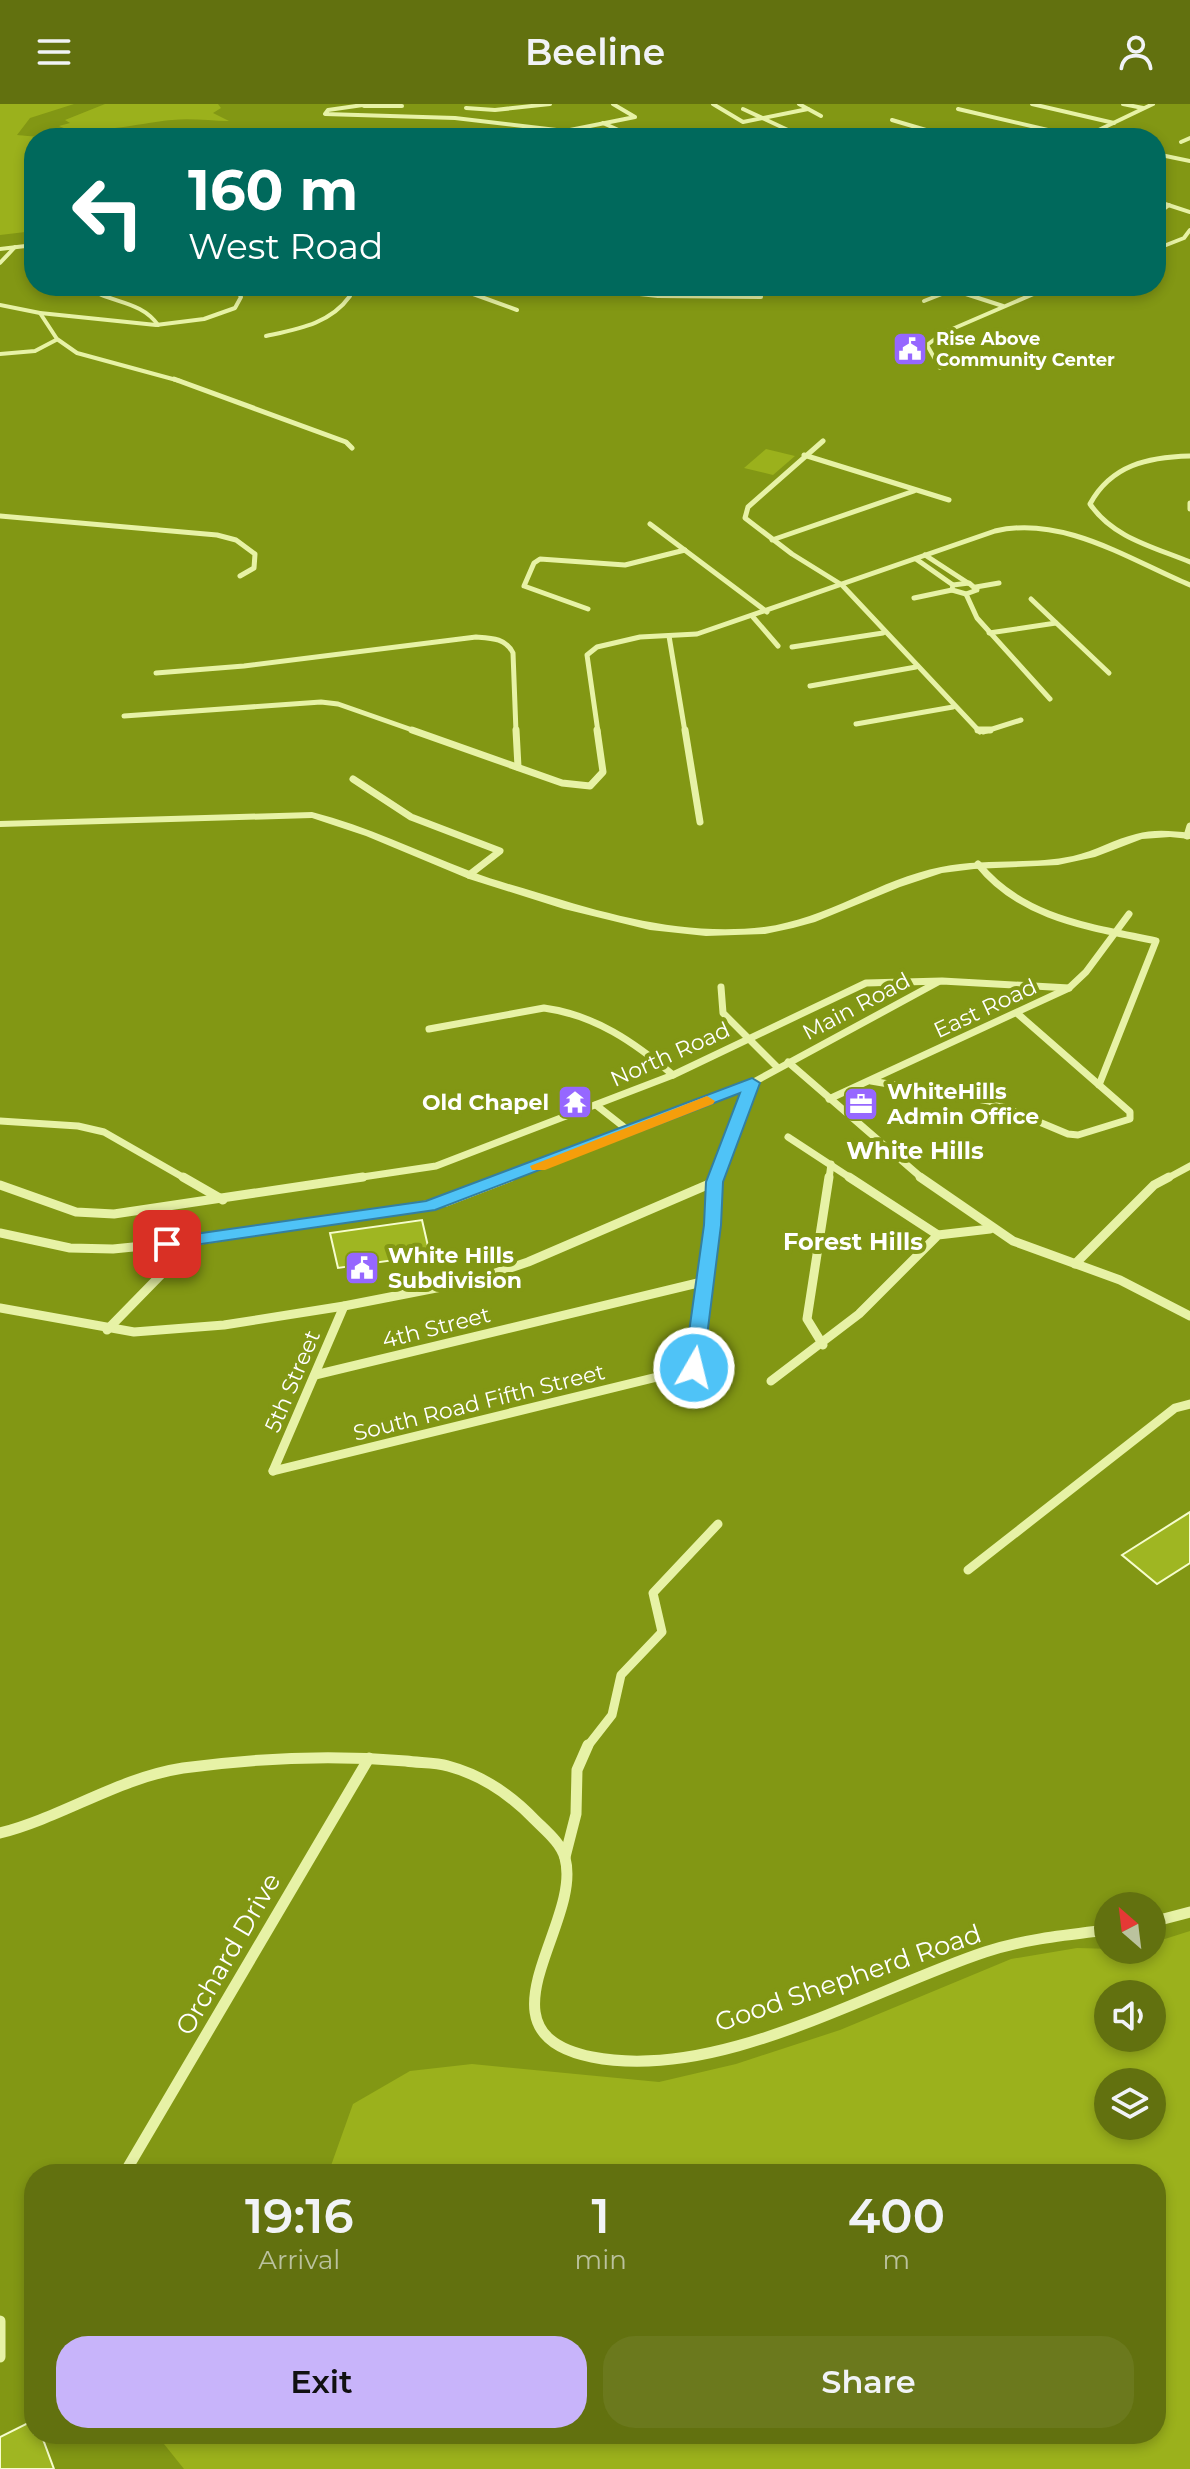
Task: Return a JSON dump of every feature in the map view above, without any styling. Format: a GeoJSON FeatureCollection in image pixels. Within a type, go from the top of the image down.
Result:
{"type":"FeatureCollection","features":[{"type":"Feature","properties":{"kind":"street"},"geometry":{"type":"LineString","coordinates":[[370,104],[328,110],[325,114],[486,121],[541,128]]}},
{"type":"Feature","properties":{"kind":"street"},"geometry":{"type":"LineString","coordinates":[[466,108],[495,110],[550,104]]}},
{"type":"Feature","properties":{"kind":"street"},"geometry":{"type":"LineString","coordinates":[[579,128],[635,117],[613,104]]}},
{"type":"Feature","properties":{"kind":"street"},"geometry":{"type":"LineString","coordinates":[[799,104],[821,116]]}},
{"type":"Feature","properties":{"kind":"street"},"geometry":{"type":"LineString","coordinates":[[1032,104],[1114,123]]}},
{"type":"Feature","properties":{"kind":"street"},"geometry":{"type":"LineString","coordinates":[[1123,104],[1144,109]]}},
{"type":"Feature","properties":{"kind":"street"},"geometry":{"type":"LineString","coordinates":[[1103,128],[1153,104]]}},
{"type":"Feature","properties":{"kind":"street"},"geometry":{"type":"LineString","coordinates":[[718,105],[743,122],[808,109]]}},
{"type":"Feature","properties":{"kind":"street"},"geometry":{"type":"LineString","coordinates":[[359,106],[402,106]]}},
{"type":"Feature","properties":{"kind":"street"},"geometry":{"type":"LineString","coordinates":[[743,109],[782,128]]}},
{"type":"Feature","properties":{"kind":"street"},"geometry":{"type":"LineString","coordinates":[[958,109],[1039,128]]}},
{"type":"Feature","properties":{"kind":"street"},"geometry":{"type":"LineString","coordinates":[[486,121],[495,110]]}},
{"type":"Feature","properties":{"kind":"street"},"geometry":{"type":"LineString","coordinates":[[892,120],[919,128]]}},
{"type":"Feature","properties":{"kind":"street"},"geometry":{"type":"LineString","coordinates":[[602,123],[613,128]]}},
{"type":"Feature","properties":{"kind":"street"},"geometry":{"type":"LineString","coordinates":[[1181,142],[1190,138]]}},
{"type":"Feature","properties":{"kind":"street"},"geometry":{"type":"LineString","coordinates":[[1166,156],[1190,161]]}},
{"type":"Feature","properties":{"kind":"street"},"geometry":{"type":"LineString","coordinates":[[1166,204],[1190,212]]}},
{"type":"Feature","properties":{"kind":"street"},"geometry":{"type":"LineString","coordinates":[[1166,245],[1184,238],[1190,230]]}},
{"type":"Feature","properties":{"kind":"street"},"geometry":{"type":"LineString","coordinates":[[0,249],[24,246]]}},
{"type":"Feature","properties":{"kind":"street"},"geometry":{"type":"LineString","coordinates":[[0,263],[15,247]]}},
{"type":"Feature","properties":{"kind":"street"},"geometry":{"type":"LineString","coordinates":[[102,296],[142,306],[152,313],[158,325]]}},
{"type":"Feature","properties":{"kind":"street"},"geometry":{"type":"LineString","coordinates":[[0,305],[40,313],[67,312],[123,324],[158,325],[188,322],[235,308],[240,296]]}},
{"type":"Feature","properties":{"kind":"street"},"geometry":{"type":"LineString","coordinates":[[266,336],[304,328],[337,311],[350,296]]}},
{"type":"Feature","properties":{"kind":"street"},"geometry":{"type":"LineString","coordinates":[[478,296],[517,310]]}},
{"type":"Feature","properties":{"kind":"street"},"geometry":{"type":"LineString","coordinates":[[658,296],[761,296]]}},
{"type":"Feature","properties":{"kind":"street"},"geometry":{"type":"LineString","coordinates":[[924,301],[937,296]]}},
{"type":"Feature","properties":{"kind":"street"},"geometry":{"type":"LineString","coordinates":[[970,296],[1004,307]]}},
{"type":"Feature","properties":{"kind":"street"},"geometry":{"type":"LineString","coordinates":[[940,368],[927,345],[943,333],[1029,296]]}},
{"type":"Feature","properties":{"kind":"street"},"geometry":{"type":"LineString","coordinates":[[40,313],[56,340],[93,358],[173,378],[286,424],[346,442],[352,448]]}},
{"type":"Feature","properties":{"kind":"street"},"geometry":{"type":"LineString","coordinates":[[0,354],[35,351],[56,340]]}},
{"type":"Feature","properties":{"kind":"street"},"geometry":{"type":"LineString","coordinates":[[823,441],[804,455],[743,515],[772,540],[842,585],[883,633],[981,733],[1021,720]]}},
{"type":"Feature","properties":{"kind":"street"},"geometry":{"type":"LineString","coordinates":[[804,455],[949,500]]}},
{"type":"Feature","properties":{"kind":"street"},"geometry":{"type":"LineString","coordinates":[[1190,456],[1155,456],[1130,463],[1101,487],[1090,504],[1102,520],[1116,529],[1190,562]]}},
{"type":"Feature","properties":{"kind":"street"},"geometry":{"type":"LineString","coordinates":[[772,540],[915,490]]}},
{"type":"Feature","properties":{"kind":"street"},"geometry":{"type":"LineString","coordinates":[[0,516],[217,535],[236,540],[255,554],[254,568],[240,576]]}},
{"type":"Feature","properties":{"kind":"street"},"geometry":{"type":"LineString","coordinates":[[650,524],[767,612]]}},
{"type":"Feature","properties":{"kind":"street"},"geometry":{"type":"LineString","coordinates":[[124,716],[321,702],[360,710],[571,785],[597,782],[603,772],[587,655],[597,647],[625,640],[697,634],[1010,528],[1036,528],[1086,542],[1190,585]]}},
{"type":"Feature","properties":{"kind":"street"},"geometry":{"type":"LineString","coordinates":[[588,609],[524,586],[534,563],[540,559],[625,565],[685,550]]}},
{"type":"Feature","properties":{"kind":"street"},"geometry":{"type":"LineString","coordinates":[[925,555],[973,585]]}},
{"type":"Feature","properties":{"kind":"street"},"geometry":{"type":"LineString","coordinates":[[916,559],[953,588],[966,594],[973,593],[973,585]]}},
{"type":"Feature","properties":{"kind":"street"},"geometry":{"type":"LineString","coordinates":[[914,598],[953,588],[999,583]]}},
{"type":"Feature","properties":{"kind":"street"},"geometry":{"type":"LineString","coordinates":[[966,594],[970,608],[989,633],[1050,699]]}},
{"type":"Feature","properties":{"kind":"street"},"geometry":{"type":"LineString","coordinates":[[1031,599],[1109,673]]}},
{"type":"Feature","properties":{"kind":"street"},"geometry":{"type":"LineString","coordinates":[[753,617],[778,646]]}},
{"type":"Feature","properties":{"kind":"street"},"geometry":{"type":"LineString","coordinates":[[989,633],[1056,623]]}},
{"type":"Feature","properties":{"kind":"street"},"geometry":{"type":"LineString","coordinates":[[792,647],[883,633]]}},
{"type":"Feature","properties":{"kind":"street"},"geometry":{"type":"LineString","coordinates":[[669,636],[700,822]]}},
{"type":"Feature","properties":{"kind":"street"},"geometry":{"type":"LineString","coordinates":[[156,673],[244,666],[453,639],[497,639],[509,645],[513,653],[518,767]]}},
{"type":"Feature","properties":{"kind":"street"},"geometry":{"type":"LineString","coordinates":[[810,686],[916,667]]}},
{"type":"Feature","properties":{"kind":"street"},"geometry":{"type":"LineString","coordinates":[[856,724],[953,707]]}},
{"type":"Feature","properties":{"kind":"street"},"geometry":{"type":"LineString","coordinates":[[353,779],[411,817],[500,851],[469,875]]}},
{"type":"Feature","properties":{"kind":"street"},"geometry":{"type":"LineString","coordinates":[[0,824],[294,813],[338,821],[469,875],[634,926],[668,932],[712,932],[806,924],[906,880],[978,864],[1076,859],[1120,840],[1155,832],[1189,833]]}},
{"type":"Feature","properties":{"kind":"street"},"geometry":{"type":"LineString","coordinates":[[978,864],[993,884],[1016,900],[1116,932],[1156,941],[1099,1085]]}},
{"type":"Feature","properties":{"kind":"street","name":"East Road"},"geometry":{"type":"LineString","coordinates":[[829,1099],[1069,988],[1129,914]]}},
{"type":"Feature","properties":{"kind":"street","name":"North Road"},"geometry":{"type":"LineString","coordinates":[[0,1185],[91,1214],[223,1200],[436,1166],[673,1075],[866,983],[942,981],[1069,988]]}},
{"type":"Feature","properties":{"kind":"street","name":"Main Road"},"geometry":{"type":"LineString","coordinates":[[0,1233],[70,1248],[113,1249],[194,1241],[429,1206],[752,1083],[942,981]]}},
{"type":"Feature","properties":{"kind":"street"},"geometry":{"type":"LineString","coordinates":[[721,987],[723,1013],[778,1068]]}},
{"type":"Feature","properties":{"kind":"street"},"geometry":{"type":"LineString","coordinates":[[429,1029],[544,1008],[560,1009],[640,1045],[673,1075]]}},
{"type":"Feature","properties":{"kind":"street"},"geometry":{"type":"LineString","coordinates":[[871,1081],[989,1101],[1025,1113],[1068,1134],[1078,1135],[1130,1119],[1130,1112],[1018,1014]]}},
{"type":"Feature","properties":{"kind":"street"},"geometry":{"type":"LineString","coordinates":[[788,1062],[908,1168],[991,1229],[1013,1241],[1120,1280],[1190,1316]]}},
{"type":"Feature","properties":{"kind":"street"},"geometry":{"type":"LineString","coordinates":[[706,1281],[714,1182],[752,1083]]}},
{"type":"Feature","properties":{"kind":"street"},"geometry":{"type":"LineString","coordinates":[[596,1105],[629,1131]]}},
{"type":"Feature","properties":{"kind":"street"},"geometry":{"type":"LineString","coordinates":[[0,1121],[78,1126],[104,1132],[223,1200]]}},
{"type":"Feature","properties":{"kind":"street"},"geometry":{"type":"LineString","coordinates":[[788,1137],[938,1235],[991,1229]]}},
{"type":"Feature","properties":{"kind":"street"},"geometry":{"type":"LineString","coordinates":[[823,1345],[807,1319],[831,1164]]}},
{"type":"Feature","properties":{"kind":"street"},"geometry":{"type":"LineString","coordinates":[[1075,1264],[1154,1185],[1190,1166]]}},
{"type":"Feature","properties":{"kind":"street"},"geometry":{"type":"LineString","coordinates":[[0,1308],[107,1330],[224,1325],[344,1306],[472,1281],[528,1262],[714,1182]]}},
{"type":"Feature","properties":{"kind":"street"},"geometry":{"type":"LineString","coordinates":[[771,1381],[823,1345],[894,1283],[938,1235]]}},
{"type":"Feature","properties":{"kind":"street"},"geometry":{"type":"LineString","coordinates":[[107,1330],[194,1241]]}},
{"type":"Feature","properties":{"kind":"street","name":"South Road Fifth Street"},"geometry":{"type":"LineString","coordinates":[[273,1471],[694,1368],[706,1281]]}},
{"type":"Feature","properties":{"kind":"street","name":"4th Street"},"geometry":{"type":"LineString","coordinates":[[315,1375],[706,1281]]}},
{"type":"Feature","properties":{"kind":"street","name":"5th Street"},"geometry":{"type":"LineString","coordinates":[[273,1471],[344,1306]]}},
{"type":"Feature","properties":{"kind":"street"},"geometry":{"type":"LineString","coordinates":[[968,1570],[1175,1408],[1190,1404]]}},
{"type":"Feature","properties":{"kind":"street","name":"Good Shepherd Road"},"geometry":{"type":"LineString","coordinates":[[718,1524],[653,1593],[662,1632],[621,1675],[612,1715],[583,1752],[577,1770],[576,1814],[565,1857],[567,1881],[531,2004],[534,2020],[543,2033],[570,2053],[592,2058],[657,2059],[744,2044],[1022,1941],[1094,1932]]}},
{"type":"Feature","properties":{"kind":"street"},"geometry":{"type":"LineString","coordinates":[[0,1833],[35,1824],[130,1780],[179,1769],[229,1763],[369,1758],[446,1765],[484,1780],[514,1798],[538,1820],[565,1857]]}},
{"type":"Feature","properties":{"kind":"street","name":"Orchard Drive"},"geometry":{"type":"LineString","coordinates":[[130,2164],[369,1758]]}},
{"type":"Feature","properties":{"kind":"street"},"geometry":{"type":"LineString","coordinates":[[1166,1918],[1190,1912]]}},
{"type":"Feature","properties":{"kind":"street"},"geometry":{"type":"LineString","coordinates":[[0,2321],[0,2357]]}},
{"type":"Feature","properties":{"kind":"green space"},"geometry":{"type":"Polygon","coordinates":[[[0,104],[74,104],[30,118],[17,135],[24,136],[24,232],[0,235],[0,104]]]}},
{"type":"Feature","properties":{"kind":"green space"},"geometry":{"type":"Polygon","coordinates":[[[105,104],[218,104],[221,108],[213,113],[229,121],[179,119],[114,128],[59,126],[70,123],[65,120],[105,104]]]}},
{"type":"Feature","properties":{"kind":"green space"},"geometry":{"type":"Polygon","coordinates":[[[766,449],[795,456],[773,475],[744,468],[766,449]]]}},
{"type":"Feature","properties":{"kind":"green space"},"geometry":{"type":"Polygon","coordinates":[[[1190,1931],[1190,2469],[184,2469],[164,2444],[1166,2444],[1166,2164],[332,2164],[353,2104],[410,2071],[472,2064],[659,2082],[736,2064],[840,2030],[1011,1959],[1077,1948],[1094,1948],[1094,1964],[1166,1964],[1166,1939],[1190,1931]]]}},
{"type":"Feature","properties":{"kind":"building"},"geometry":{"type":"Polygon","coordinates":[[[422,1220],[430,1255],[338,1268],[330,1233],[422,1220]]]}},
{"type":"Feature","properties":{"kind":"building"},"geometry":{"type":"Polygon","coordinates":[[[1190,1512],[1190,1563],[1157,1584],[1122,1555],[1190,1512]]]}},
{"type":"Feature","properties":{"kind":"building"},"geometry":{"type":"Polygon","coordinates":[[[24,2425],[24,2444],[45,2444],[54,2469],[0,2469],[0,2437],[24,2425]]]}},
{"type":"Feature","properties":{"kind":"slow traffic"},"geometry":{"type":"LineString","coordinates":[[539,1166],[707,1101]]}},
{"type":"Feature","properties":{"kind":"place","name":"Rise Above Community Center"},"geometry":{"type":"Point","coordinates":[910,349]}},
{"type":"Feature","properties":{"kind":"place","name":"Old Chapel"},"geometry":{"type":"Point","coordinates":[575,1102]}},
{"type":"Feature","properties":{"kind":"place","name":"WhiteHills Admin Office"},"geometry":{"type":"Point","coordinates":[861,1104]}},
{"type":"Feature","properties":{"kind":"place","name":"White Hills Subdivision"},"geometry":{"type":"Point","coordinates":[362,1268]}},
{"type":"Feature","properties":{"kind":"district","name":"White Hills"},"geometry":{"type":"Point","coordinates":[915,1151]}},
{"type":"Feature","properties":{"kind":"district","name":"Forest Hills"},"geometry":{"type":"Point","coordinates":[853,1242]}},
{"type":"Feature","properties":{"kind":"route"},"geometry":{"type":"LineString","coordinates":[[167,1244],[446,1202],[752,1083],[730,1133],[714,1182],[712,1225],[694,1368]]}}]}
